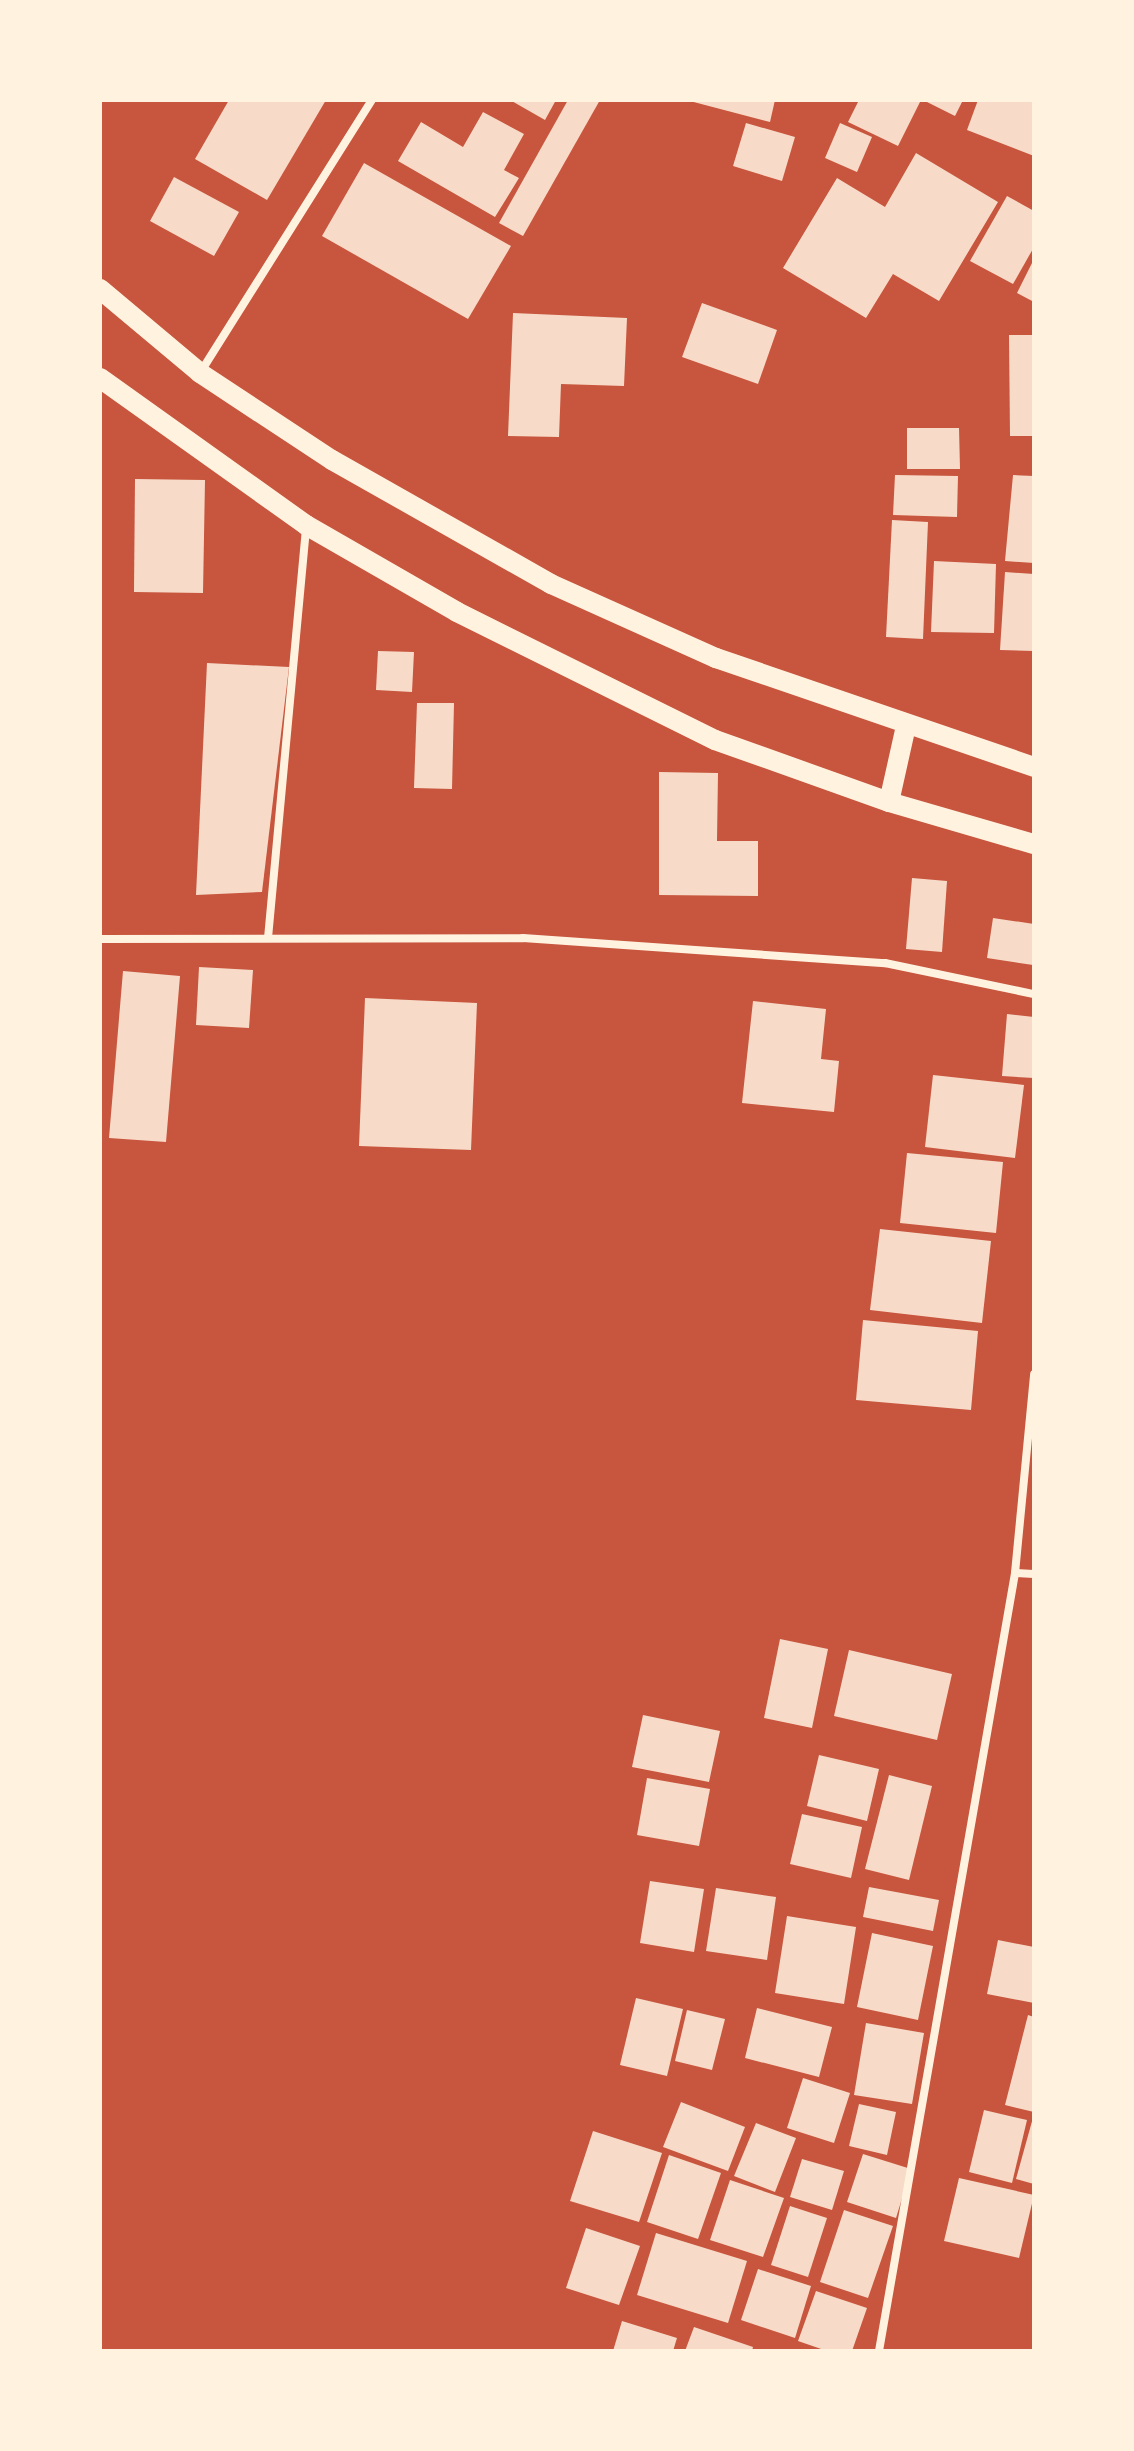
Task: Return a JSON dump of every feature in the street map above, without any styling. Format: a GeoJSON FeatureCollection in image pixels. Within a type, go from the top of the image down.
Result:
{"type":"FeatureCollection","features":[{"type":"Feature","properties":{"kind":"main road"},"geometry":{"type":"LineString","coordinates":[[100,289],[200,373],[332,460],[551,584],[716,658],[906,726],[1034,767]]}},
{"type":"Feature","properties":{"kind":"main road"},"geometry":{"type":"LineString","coordinates":[[100,378],[306,525],[457,612],[715,740],[889,802],[1034,844]]}},
{"type":"Feature","properties":{"kind":"main road"},"geometry":{"type":"LineString","coordinates":[[889,802],[906,726]]}},
{"type":"Feature","properties":{"kind":"street"},"geometry":{"type":"LineString","coordinates":[[200,373],[372,100]]}},
{"type":"Feature","properties":{"kind":"street"},"geometry":{"type":"LineString","coordinates":[[268,938],[306,525]]}},
{"type":"Feature","properties":{"kind":"street"},"geometry":{"type":"LineString","coordinates":[[100,939],[523,938],[870,962],[1034,994]]}},
{"type":"Feature","properties":{"kind":"street"},"geometry":{"type":"LineString","coordinates":[[879,2351],[1015,1573],[1034,1374]]}},
{"type":"Feature","properties":{"kind":"street"},"geometry":{"type":"LineString","coordinates":[[1015,1573],[1034,1574]]}},
{"type":"Feature","properties":{"kind":"building"},"geometry":{"type":"Polygon","coordinates":[[[229,100],[326,100],[267,200],[195,159],[229,100]]]}},
{"type":"Feature","properties":{"kind":"building"},"geometry":{"type":"Polygon","coordinates":[[[510,100],[556,100],[545,120],[510,100]]]}},
{"type":"Feature","properties":{"kind":"building"},"geometry":{"type":"Polygon","coordinates":[[[568,100],[600,100],[523,236],[499,223],[568,100]]]}},
{"type":"Feature","properties":{"kind":"building"},"geometry":{"type":"Polygon","coordinates":[[[686,100],[775,100],[770,122],[686,100]]]}},
{"type":"Feature","properties":{"kind":"building"},"geometry":{"type":"Polygon","coordinates":[[[859,100],[921,100],[898,146],[848,122],[859,100]]]}},
{"type":"Feature","properties":{"kind":"building"},"geometry":{"type":"Polygon","coordinates":[[[923,100],[963,100],[955,116],[923,100]]]}},
{"type":"Feature","properties":{"kind":"building"},"geometry":{"type":"Polygon","coordinates":[[[978,100],[1034,100],[1034,156],[967,130],[978,100]]]}},
{"type":"Feature","properties":{"kind":"building"},"geometry":{"type":"Polygon","coordinates":[[[483,112],[524,134],[504,170],[519,178],[495,217],[398,161],[421,122],[463,147],[483,112]]]}},
{"type":"Feature","properties":{"kind":"building"},"geometry":{"type":"Polygon","coordinates":[[[746,123],[795,137],[782,181],[733,166],[746,123]]]}},
{"type":"Feature","properties":{"kind":"building"},"geometry":{"type":"Polygon","coordinates":[[[840,123],[872,137],[857,172],[825,158],[840,123]]]}},
{"type":"Feature","properties":{"kind":"building"},"geometry":{"type":"Polygon","coordinates":[[[916,153],[998,202],[939,301],[893,274],[866,318],[783,268],[837,178],[885,207],[916,153]]]}},
{"type":"Feature","properties":{"kind":"building"},"geometry":{"type":"Polygon","coordinates":[[[364,163],[511,246],[468,319],[322,236],[364,163]]]}},
{"type":"Feature","properties":{"kind":"building"},"geometry":{"type":"Polygon","coordinates":[[[174,177],[239,212],[214,256],[150,221],[174,177]]]}},
{"type":"Feature","properties":{"kind":"building"},"geometry":{"type":"Polygon","coordinates":[[[1007,196],[1034,211],[1034,247],[1013,284],[970,261],[1007,196]]]}},
{"type":"Feature","properties":{"kind":"building"},"geometry":{"type":"Polygon","coordinates":[[[1034,259],[1034,302],[1017,293],[1034,259]]]}},
{"type":"Feature","properties":{"kind":"building"},"geometry":{"type":"Polygon","coordinates":[[[702,303],[777,330],[758,384],[682,357],[702,303]]]}},
{"type":"Feature","properties":{"kind":"building"},"geometry":{"type":"Polygon","coordinates":[[[513,313],[627,318],[624,386],[561,384],[559,437],[508,436],[513,313]]]}},
{"type":"Feature","properties":{"kind":"building"},"geometry":{"type":"Polygon","coordinates":[[[1009,335],[1034,335],[1034,436],[1010,436],[1009,335]]]}},
{"type":"Feature","properties":{"kind":"building"},"geometry":{"type":"Polygon","coordinates":[[[907,428],[959,428],[960,469],[907,469],[907,428]]]}},
{"type":"Feature","properties":{"kind":"building"},"geometry":{"type":"Polygon","coordinates":[[[895,475],[958,476],[957,517],[893,515],[895,475]]]}},
{"type":"Feature","properties":{"kind":"building"},"geometry":{"type":"Polygon","coordinates":[[[1013,475],[1034,476],[1034,563],[1005,561],[1013,475]]]}},
{"type":"Feature","properties":{"kind":"building"},"geometry":{"type":"Polygon","coordinates":[[[135,479],[205,480],[203,593],[134,592],[135,479]]]}},
{"type":"Feature","properties":{"kind":"building"},"geometry":{"type":"Polygon","coordinates":[[[892,520],[928,522],[923,639],[886,637],[892,520]]]}},
{"type":"Feature","properties":{"kind":"building"},"geometry":{"type":"Polygon","coordinates":[[[934,561],[996,564],[994,633],[931,632],[934,561]]]}},
{"type":"Feature","properties":{"kind":"building"},"geometry":{"type":"Polygon","coordinates":[[[1005,572],[1034,574],[1034,651],[1000,650],[1005,572]]]}},
{"type":"Feature","properties":{"kind":"building"},"geometry":{"type":"Polygon","coordinates":[[[378,651],[414,652],[412,692],[376,690],[378,651]]]}},
{"type":"Feature","properties":{"kind":"building"},"geometry":{"type":"Polygon","coordinates":[[[207,663],[289,667],[262,892],[196,895],[207,663]]]}},
{"type":"Feature","properties":{"kind":"building"},"geometry":{"type":"Polygon","coordinates":[[[417,703],[454,703],[452,789],[414,788],[417,703]]]}},
{"type":"Feature","properties":{"kind":"building"},"geometry":{"type":"Polygon","coordinates":[[[659,772],[718,773],[717,841],[758,841],[758,896],[659,895],[659,772]]]}},
{"type":"Feature","properties":{"kind":"building"},"geometry":{"type":"Polygon","coordinates":[[[912,878],[947,881],[942,952],[906,949],[912,878]]]}},
{"type":"Feature","properties":{"kind":"building"},"geometry":{"type":"Polygon","coordinates":[[[993,918],[1034,924],[1033,965],[987,958],[993,918]]]}},
{"type":"Feature","properties":{"kind":"building"},"geometry":{"type":"Polygon","coordinates":[[[199,967],[253,970],[249,1028],[196,1025],[199,967]]]}},
{"type":"Feature","properties":{"kind":"building"},"geometry":{"type":"Polygon","coordinates":[[[123,971],[180,976],[166,1142],[109,1138],[123,971]]]}},
{"type":"Feature","properties":{"kind":"building"},"geometry":{"type":"Polygon","coordinates":[[[365,998],[477,1003],[471,1150],[359,1146],[365,998]]]}},
{"type":"Feature","properties":{"kind":"building"},"geometry":{"type":"Polygon","coordinates":[[[753,1001],[826,1009],[821,1059],[839,1061],[834,1112],[742,1103],[753,1001]]]}},
{"type":"Feature","properties":{"kind":"building"},"geometry":{"type":"Polygon","coordinates":[[[1007,1014],[1034,1017],[1034,1078],[1002,1076],[1007,1014]]]}},
{"type":"Feature","properties":{"kind":"building"},"geometry":{"type":"Polygon","coordinates":[[[933,1075],[1024,1085],[1015,1158],[925,1147],[933,1075]]]}},
{"type":"Feature","properties":{"kind":"building"},"geometry":{"type":"Polygon","coordinates":[[[907,1153],[1003,1162],[996,1233],[900,1223],[907,1153]]]}},
{"type":"Feature","properties":{"kind":"building"},"geometry":{"type":"Polygon","coordinates":[[[880,1229],[991,1241],[982,1323],[870,1310],[880,1229]]]}},
{"type":"Feature","properties":{"kind":"building"},"geometry":{"type":"Polygon","coordinates":[[[863,1320],[978,1331],[971,1410],[856,1400],[863,1320]]]}},
{"type":"Feature","properties":{"kind":"building"},"geometry":{"type":"Polygon","coordinates":[[[780,1639],[828,1649],[812,1728],[764,1718],[780,1639]]]}},
{"type":"Feature","properties":{"kind":"building"},"geometry":{"type":"Polygon","coordinates":[[[849,1650],[952,1674],[937,1740],[834,1716],[849,1650]]]}},
{"type":"Feature","properties":{"kind":"building"},"geometry":{"type":"Polygon","coordinates":[[[643,1715],[720,1731],[709,1782],[632,1767],[643,1715]]]}},
{"type":"Feature","properties":{"kind":"building"},"geometry":{"type":"Polygon","coordinates":[[[819,1755],[879,1769],[867,1821],[807,1806],[819,1755]]]}},
{"type":"Feature","properties":{"kind":"building"},"geometry":{"type":"Polygon","coordinates":[[[889,1775],[932,1786],[909,1880],[865,1869],[889,1775]]]}},
{"type":"Feature","properties":{"kind":"building"},"geometry":{"type":"Polygon","coordinates":[[[647,1778],[710,1789],[699,1846],[637,1835],[647,1778]]]}},
{"type":"Feature","properties":{"kind":"building"},"geometry":{"type":"Polygon","coordinates":[[[802,1814],[862,1827],[851,1878],[790,1864],[802,1814]]]}},
{"type":"Feature","properties":{"kind":"building"},"geometry":{"type":"Polygon","coordinates":[[[650,1881],[704,1889],[694,1952],[640,1943],[650,1881]]]}},
{"type":"Feature","properties":{"kind":"building"},"geometry":{"type":"Polygon","coordinates":[[[869,1887],[939,1900],[933,1931],[863,1917],[869,1887]]]}},
{"type":"Feature","properties":{"kind":"building"},"geometry":{"type":"Polygon","coordinates":[[[716,1888],[776,1897],[767,1960],[706,1951],[716,1888]]]}},
{"type":"Feature","properties":{"kind":"building"},"geometry":{"type":"Polygon","coordinates":[[[787,1916],[856,1927],[844,2004],[775,1993],[787,1916]]]}},
{"type":"Feature","properties":{"kind":"building"},"geometry":{"type":"Polygon","coordinates":[[[872,1933],[933,1946],[918,2020],[857,2007],[872,1933]]]}},
{"type":"Feature","properties":{"kind":"building"},"geometry":{"type":"Polygon","coordinates":[[[998,1940],[1034,1947],[1034,2003],[987,1994],[998,1940]]]}},
{"type":"Feature","properties":{"kind":"building"},"geometry":{"type":"Polygon","coordinates":[[[636,1998],[683,2009],[667,2076],[620,2065],[636,1998]]]}},
{"type":"Feature","properties":{"kind":"building"},"geometry":{"type":"Polygon","coordinates":[[[757,2008],[832,2027],[819,2077],[745,2058],[757,2008]]]}},
{"type":"Feature","properties":{"kind":"building"},"geometry":{"type":"Polygon","coordinates":[[[687,2010],[725,2019],[712,2070],[675,2061],[687,2010]]]}},
{"type":"Feature","properties":{"kind":"building"},"geometry":{"type":"Polygon","coordinates":[[[1028,2015],[1034,2017],[1034,2112],[1005,2105],[1028,2015]]]}},
{"type":"Feature","properties":{"kind":"building"},"geometry":{"type":"Polygon","coordinates":[[[866,2023],[924,2033],[912,2104],[854,2095],[866,2023]]]}},
{"type":"Feature","properties":{"kind":"building"},"geometry":{"type":"Polygon","coordinates":[[[803,2078],[850,2093],[834,2143],[787,2128],[803,2078]]]}},
{"type":"Feature","properties":{"kind":"building"},"geometry":{"type":"Polygon","coordinates":[[[681,2102],[745,2127],[728,2171],[663,2147],[681,2102]]]}},
{"type":"Feature","properties":{"kind":"building"},"geometry":{"type":"Polygon","coordinates":[[[859,2104],[896,2112],[887,2155],[849,2146],[859,2104]]]}},
{"type":"Feature","properties":{"kind":"building"},"geometry":{"type":"Polygon","coordinates":[[[984,2110],[1027,2120],[1012,2183],[969,2172],[984,2110]]]}},
{"type":"Feature","properties":{"kind":"building"},"geometry":{"type":"Polygon","coordinates":[[[1034,2114],[1034,2184],[1016,2179],[1034,2114]]]}},
{"type":"Feature","properties":{"kind":"building"},"geometry":{"type":"Polygon","coordinates":[[[756,2123],[796,2138],[775,2192],[734,2176],[756,2123]]]}},
{"type":"Feature","properties":{"kind":"building"},"geometry":{"type":"Polygon","coordinates":[[[593,2131],[662,2153],[639,2222],[570,2201],[593,2131]]]}},
{"type":"Feature","properties":{"kind":"building"},"geometry":{"type":"Polygon","coordinates":[[[863,2154],[911,2169],[896,2218],[847,2202],[863,2154]]]}},
{"type":"Feature","properties":{"kind":"building"},"geometry":{"type":"Polygon","coordinates":[[[669,2155],[721,2173],[698,2239],[647,2222],[669,2155]]]}},
{"type":"Feature","properties":{"kind":"building"},"geometry":{"type":"Polygon","coordinates":[[[802,2159],[844,2171],[832,2210],[790,2197],[802,2159]]]}},
{"type":"Feature","properties":{"kind":"building"},"geometry":{"type":"Polygon","coordinates":[[[959,2178],[1034,2195],[1019,2258],[944,2241],[959,2178]]]}},
{"type":"Feature","properties":{"kind":"building"},"geometry":{"type":"Polygon","coordinates":[[[730,2180],[784,2198],[763,2257],[710,2240],[730,2180]]]}},
{"type":"Feature","properties":{"kind":"building"},"geometry":{"type":"Polygon","coordinates":[[[790,2206],[827,2218],[808,2277],[771,2265],[790,2206]]]}},
{"type":"Feature","properties":{"kind":"building"},"geometry":{"type":"Polygon","coordinates":[[[844,2210],[893,2226],[868,2298],[820,2282],[844,2210]]]}},
{"type":"Feature","properties":{"kind":"building"},"geometry":{"type":"Polygon","coordinates":[[[586,2228],[640,2246],[619,2305],[566,2288],[586,2228]]]}},
{"type":"Feature","properties":{"kind":"building"},"geometry":{"type":"Polygon","coordinates":[[[656,2233],[747,2261],[728,2323],[637,2295],[656,2233]]]}},
{"type":"Feature","properties":{"kind":"building"},"geometry":{"type":"Polygon","coordinates":[[[758,2269],[811,2286],[795,2338],[741,2320],[758,2269]]]}},
{"type":"Feature","properties":{"kind":"building"},"geometry":{"type":"Polygon","coordinates":[[[816,2291],[867,2308],[852,2351],[827,2351],[798,2341],[816,2291]]]}},
{"type":"Feature","properties":{"kind":"building"},"geometry":{"type":"Polygon","coordinates":[[[622,2321],[677,2338],[673,2351],[613,2351],[622,2321]]]}},
{"type":"Feature","properties":{"kind":"building"},"geometry":{"type":"Polygon","coordinates":[[[694,2327],[753,2347],[752,2351],[685,2351],[694,2327]]]}}]}
